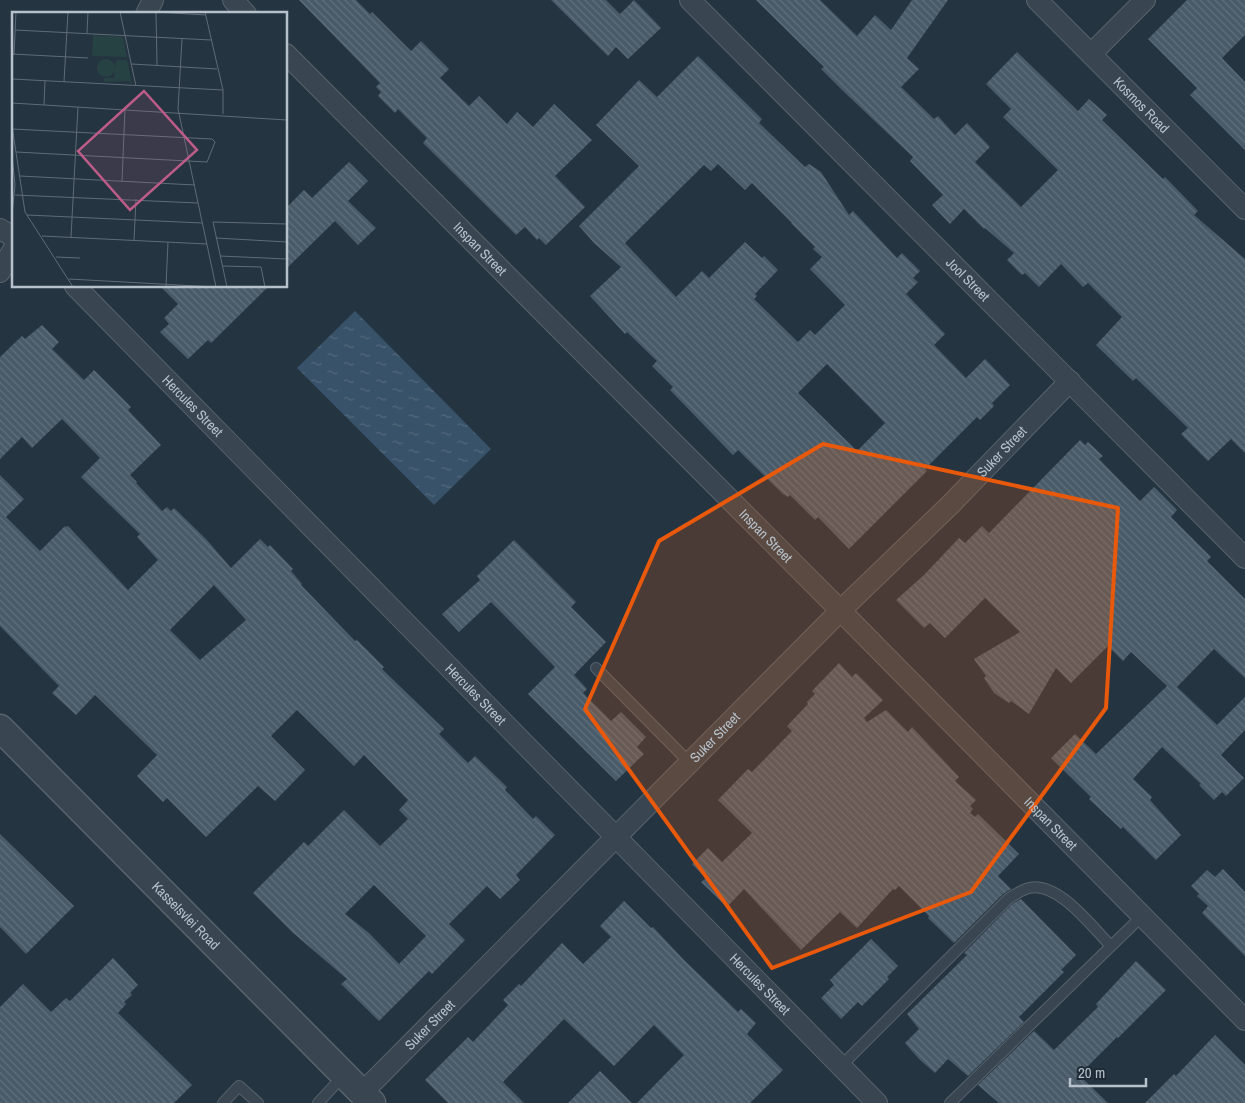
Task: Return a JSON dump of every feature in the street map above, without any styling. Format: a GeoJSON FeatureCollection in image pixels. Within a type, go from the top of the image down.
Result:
{"type":"FeatureCollection","features":[{"type":"Feature","properties":{"kind":"street"},"geometry":{"type":"LineString","coordinates":[[147,12],[153,0]]}},
{"type":"Feature","properties":{"kind":"street"},"geometry":{"type":"LineString","coordinates":[[233,0],[244,12]]}},
{"type":"Feature","properties":{"kind":"street","name":"Jool Street"},"geometry":{"type":"LineString","coordinates":[[690,0],[1245,558]]}},
{"type":"Feature","properties":{"kind":"street","name":"Kosmos Road"},"geometry":{"type":"LineString","coordinates":[[1037,0],[1245,209]]}},
{"type":"Feature","properties":{"kind":"street"},"geometry":{"type":"LineString","coordinates":[[1091,54],[1145,0]]}},
{"type":"Feature","properties":{"kind":"street","name":"Inspan Street"},"geometry":{"type":"LineString","coordinates":[[288,56],[841,610],[1245,1020]]}},
{"type":"Feature","properties":{"kind":"street"},"geometry":{"type":"LineString","coordinates":[[0,229],[12,236]]}},
{"type":"Feature","properties":{"kind":"street"},"geometry":{"type":"LineString","coordinates":[[0,272],[12,251]]}},
{"type":"Feature","properties":{"kind":"street","name":"Hercules Street"},"geometry":{"type":"LineString","coordinates":[[77,288],[877,1103]]}},
{"type":"Feature","properties":{"kind":"street","name":"Suker Street"},"geometry":{"type":"LineString","coordinates":[[362,1100],[615,837],[841,610],[951,504],[1070,381]]}},
{"type":"Feature","properties":{"kind":"street","name":"Kasselsvlei Road"},"geometry":{"type":"LineString","coordinates":[[0,728],[344,1075],[362,1100]]}},
{"type":"Feature","properties":{"kind":"lane"},"geometry":{"type":"LineString","coordinates":[[596,668],[689,762]]}},
{"type":"Feature","properties":{"kind":"lane"},"geometry":{"type":"LineString","coordinates":[[841,1066],[1008,899],[1029,888],[1050,890],[1062,896],[1111,946]]}},
{"type":"Feature","properties":{"kind":"lane"},"geometry":{"type":"LineString","coordinates":[[950,1103],[1142,916]]}},
{"type":"Feature","properties":{"kind":"lane"},"geometry":{"type":"LineString","coordinates":[[318,1103],[344,1075]]}},
{"type":"Feature","properties":{"kind":"lane"},"geometry":{"type":"LineString","coordinates":[[223,1103],[239,1086],[258,1103]]}},
{"type":"Feature","properties":{"kind":"highlighted area"},"geometry":{"type":"Polygon","coordinates":[[[823,444],[1118,508],[1106,708],[971,892],[772,968],[585,709],[659,541],[823,444]]]}},
{"type":"Feature","properties":{"kind":"water"},"geometry":{"type":"Polygon","coordinates":[[[355,311],[491,449],[434,505],[297,368],[355,311]]]}},
{"type":"Feature","properties":{"kind":"building"},"geometry":{"type":"Polygon","coordinates":[[[299,0],[356,0],[370,14],[372,12],[411,51],[421,41],[449,69],[440,78],[469,106],[479,96],[507,124],[517,112],[533,127],[554,104],[592,140],[555,176],[585,207],[546,245],[539,238],[537,240],[525,227],[516,235],[423,143],[427,138],[398,109],[395,113],[378,96],[381,92],[376,87],[380,83],[299,0]]]}},
{"type":"Feature","properties":{"kind":"building"},"geometry":{"type":"Polygon","coordinates":[[[551,0],[606,0],[620,14],[634,0],[661,28],[628,59],[616,47],[608,56],[551,0]]]}},
{"type":"Feature","properties":{"kind":"building"},"geometry":{"type":"Polygon","coordinates":[[[756,0],[820,0],[857,36],[875,15],[891,30],[912,0],[948,0],[907,58],[919,69],[901,87],[934,119],[938,116],[955,135],[967,123],[990,147],[975,162],[1021,207],[1058,170],[1003,117],[1011,109],[986,84],[1017,52],[1078,111],[1089,99],[1107,115],[1102,120],[1163,179],[1165,177],[1198,211],[1194,215],[1245,259],[1245,453],[1231,439],[1208,461],[1181,434],[1188,428],[1136,378],[1133,381],[1096,345],[1122,317],[1088,283],[1083,287],[1061,264],[1039,287],[1025,273],[1022,275],[1007,260],[1014,253],[984,229],[964,209],[950,224],[932,205],[943,195],[910,161],[913,157],[821,69],[824,67],[756,0]]]}},
{"type":"Feature","properties":{"kind":"building"},"geometry":{"type":"Polygon","coordinates":[[[1187,0],[1245,0],[1245,35],[1222,58],[1245,82],[1245,150],[1190,95],[1197,88],[1148,39],[1187,0]]]}},
{"type":"Feature","properties":{"kind":"building"},"geometry":{"type":"Polygon","coordinates":[[[698,56],[762,119],[759,123],[805,167],[809,164],[821,172],[849,215],[853,211],[897,258],[902,253],[920,271],[913,278],[918,282],[906,294],[945,334],[934,345],[966,378],[985,359],[1010,385],[992,403],[994,406],[980,420],[977,417],[925,469],[927,471],[849,549],[818,517],[815,520],[790,495],[788,497],[783,494],[738,450],[733,455],[670,390],[673,387],[652,366],[657,361],[627,332],[625,334],[590,296],[621,267],[594,243],[579,226],[639,166],[596,125],[639,80],[657,97],[698,56]],[[718,164],[711,171],[704,165],[625,243],[676,297],[702,271],[709,278],[745,242],[762,258],[764,256],[778,270],[755,294],[757,296],[754,299],[798,342],[810,330],[815,335],[845,305],[810,269],[822,257],[813,249],[815,247],[752,183],[745,190],[718,164]],[[827,364],[798,393],[857,451],[885,423],[827,364]]]}},
{"type":"Feature","properties":{"kind":"building"},"geometry":{"type":"Polygon","coordinates":[[[349,162],[368,181],[348,201],[376,228],[358,245],[335,221],[288,267],[288,206],[304,190],[312,198],[349,162]]]}},
{"type":"Feature","properties":{"kind":"building"},"geometry":{"type":"Polygon","coordinates":[[[162,288],[267,288],[211,343],[208,340],[188,359],[160,332],[169,324],[164,318],[178,304],[162,288]]]}},
{"type":"Feature","properties":{"kind":"building"},"geometry":{"type":"Polygon","coordinates":[[[42,325],[59,342],[52,349],[84,380],[94,370],[131,407],[128,410],[161,445],[130,475],[162,511],[167,507],[171,511],[174,508],[206,539],[231,568],[260,539],[268,547],[270,545],[293,569],[291,571],[301,585],[355,641],[357,640],[384,667],[382,669],[444,729],[439,734],[468,763],[475,756],[507,787],[505,790],[533,819],[536,816],[555,835],[516,875],[520,880],[500,899],[487,886],[449,924],[465,940],[432,974],[429,971],[379,1021],[341,984],[347,979],[292,932],[253,893],[304,842],[308,846],[344,810],[380,846],[408,819],[399,810],[408,800],[364,755],[354,766],[297,710],[271,736],[305,770],[275,801],[258,786],[206,837],[167,798],[163,802],[137,776],[157,755],[95,695],[76,715],[52,693],[59,686],[0,626],[0,475],[24,499],[6,517],[40,551],[65,526],[68,526],[128,590],[158,560],[137,537],[140,534],[81,477],[100,458],[62,419],[32,448],[22,437],[0,459],[0,357],[22,336],[25,339],[42,325]],[[214,585],[170,630],[200,660],[246,620],[214,585]],[[374,885],[345,914],[369,933],[399,964],[426,936],[374,885]]]}},
{"type":"Feature","properties":{"kind":"building"},"geometry":{"type":"Polygon","coordinates":[[[1080,440],[1085,445],[1088,442],[1103,456],[1099,459],[1140,501],[1154,487],[1177,510],[1171,517],[1211,557],[1207,561],[1245,599],[1245,678],[1214,649],[1177,687],[1217,725],[1245,697],[1245,730],[1221,755],[1244,778],[1226,796],[1222,792],[1214,800],[1199,785],[1201,784],[1162,747],[1133,779],[1152,797],[1150,800],[1181,835],[1156,860],[1123,827],[1121,829],[1089,799],[1091,797],[1051,758],[1075,734],[1096,754],[1167,686],[1131,652],[1123,661],[1108,646],[1071,683],[1056,668],[1029,714],[1011,701],[1009,703],[994,693],[984,678],[986,676],[974,659],[1020,632],[985,598],[945,638],[930,623],[924,628],[896,600],[924,575],[959,538],[965,543],[982,526],[989,533],[1080,440]]]}},
{"type":"Feature","properties":{"kind":"building"},"geometry":{"type":"Polygon","coordinates":[[[514,540],[576,602],[571,607],[606,642],[574,675],[587,689],[583,693],[611,721],[621,712],[646,737],[637,747],[644,754],[616,781],[528,694],[555,667],[491,602],[459,632],[442,614],[480,580],[477,576],[514,540]]]}},
{"type":"Feature","properties":{"kind":"building"},"geometry":{"type":"Polygon","coordinates":[[[839,663],[852,677],[856,673],[883,700],[864,718],[867,722],[886,710],[908,732],[912,727],[959,777],[955,781],[976,800],[970,806],[973,809],[970,813],[975,817],[978,814],[1019,854],[998,876],[1011,889],[1003,894],[954,943],[899,886],[895,890],[893,889],[857,928],[840,912],[801,950],[744,889],[727,907],[701,882],[706,878],[692,864],[708,848],[722,862],[752,833],[718,800],[748,769],[752,772],[792,731],[787,726],[808,704],[807,702],[815,694],[812,691],[839,663]]]}},
{"type":"Feature","properties":{"kind":"building"},"geometry":{"type":"Polygon","coordinates":[[[0,834],[74,906],[26,954],[0,927],[0,834]]]}},
{"type":"Feature","properties":{"kind":"building"},"geometry":{"type":"Polygon","coordinates":[[[1223,869],[1245,892],[1245,956],[1202,913],[1208,906],[1197,896],[1199,894],[1191,886],[1207,870],[1215,877],[1223,869]]]}},
{"type":"Feature","properties":{"kind":"building"},"geometry":{"type":"Polygon","coordinates":[[[1021,899],[1076,955],[1061,970],[1064,972],[1019,1017],[1024,1022],[968,1076],[948,1059],[935,1073],[905,1043],[919,1029],[907,1014],[967,955],[964,953],[1012,904],[1021,899]]]}},
{"type":"Feature","properties":{"kind":"building"},"geometry":{"type":"Polygon","coordinates":[[[624,901],[651,928],[653,927],[738,1012],[741,1009],[756,1023],[747,1034],[783,1070],[750,1103],[637,1103],[684,1055],[654,1025],[614,1066],[564,1019],[503,1082],[524,1103],[448,1103],[425,1080],[468,1037],[473,1042],[508,1005],[503,1000],[519,984],[521,986],[562,943],[583,964],[611,937],[600,926],[624,901]]]}},
{"type":"Feature","properties":{"kind":"building"},"geometry":{"type":"Polygon","coordinates":[[[871,939],[898,966],[887,977],[889,979],[862,1006],[858,1002],[841,1019],[821,998],[834,985],[830,980],[871,939]]]}},
{"type":"Feature","properties":{"kind":"building"},"geometry":{"type":"Polygon","coordinates":[[[113,958],[138,985],[130,993],[132,995],[124,1002],[126,1004],[118,1013],[192,1085],[174,1103],[0,1103],[0,1007],[23,984],[51,1012],[66,998],[70,1001],[113,958]]]}},
{"type":"Feature","properties":{"kind":"building"},"geometry":{"type":"Polygon","coordinates":[[[1136,961],[1166,990],[1079,1075],[1108,1103],[999,1103],[978,1085],[1034,1031],[1054,1050],[1098,1007],[1096,1004],[1136,961]]]}},
{"type":"Feature","properties":{"kind":"building"},"geometry":{"type":"Polygon","coordinates":[[[1215,1035],[1245,1065],[1245,1103],[1145,1103],[1174,1074],[1176,1076],[1215,1035]]]}},
{"type":"Feature","properties":{"kind":"building"},"geometry":{"type":"Polygon","coordinates":[[[600,1071],[632,1103],[568,1103],[600,1071]]]}}]}
